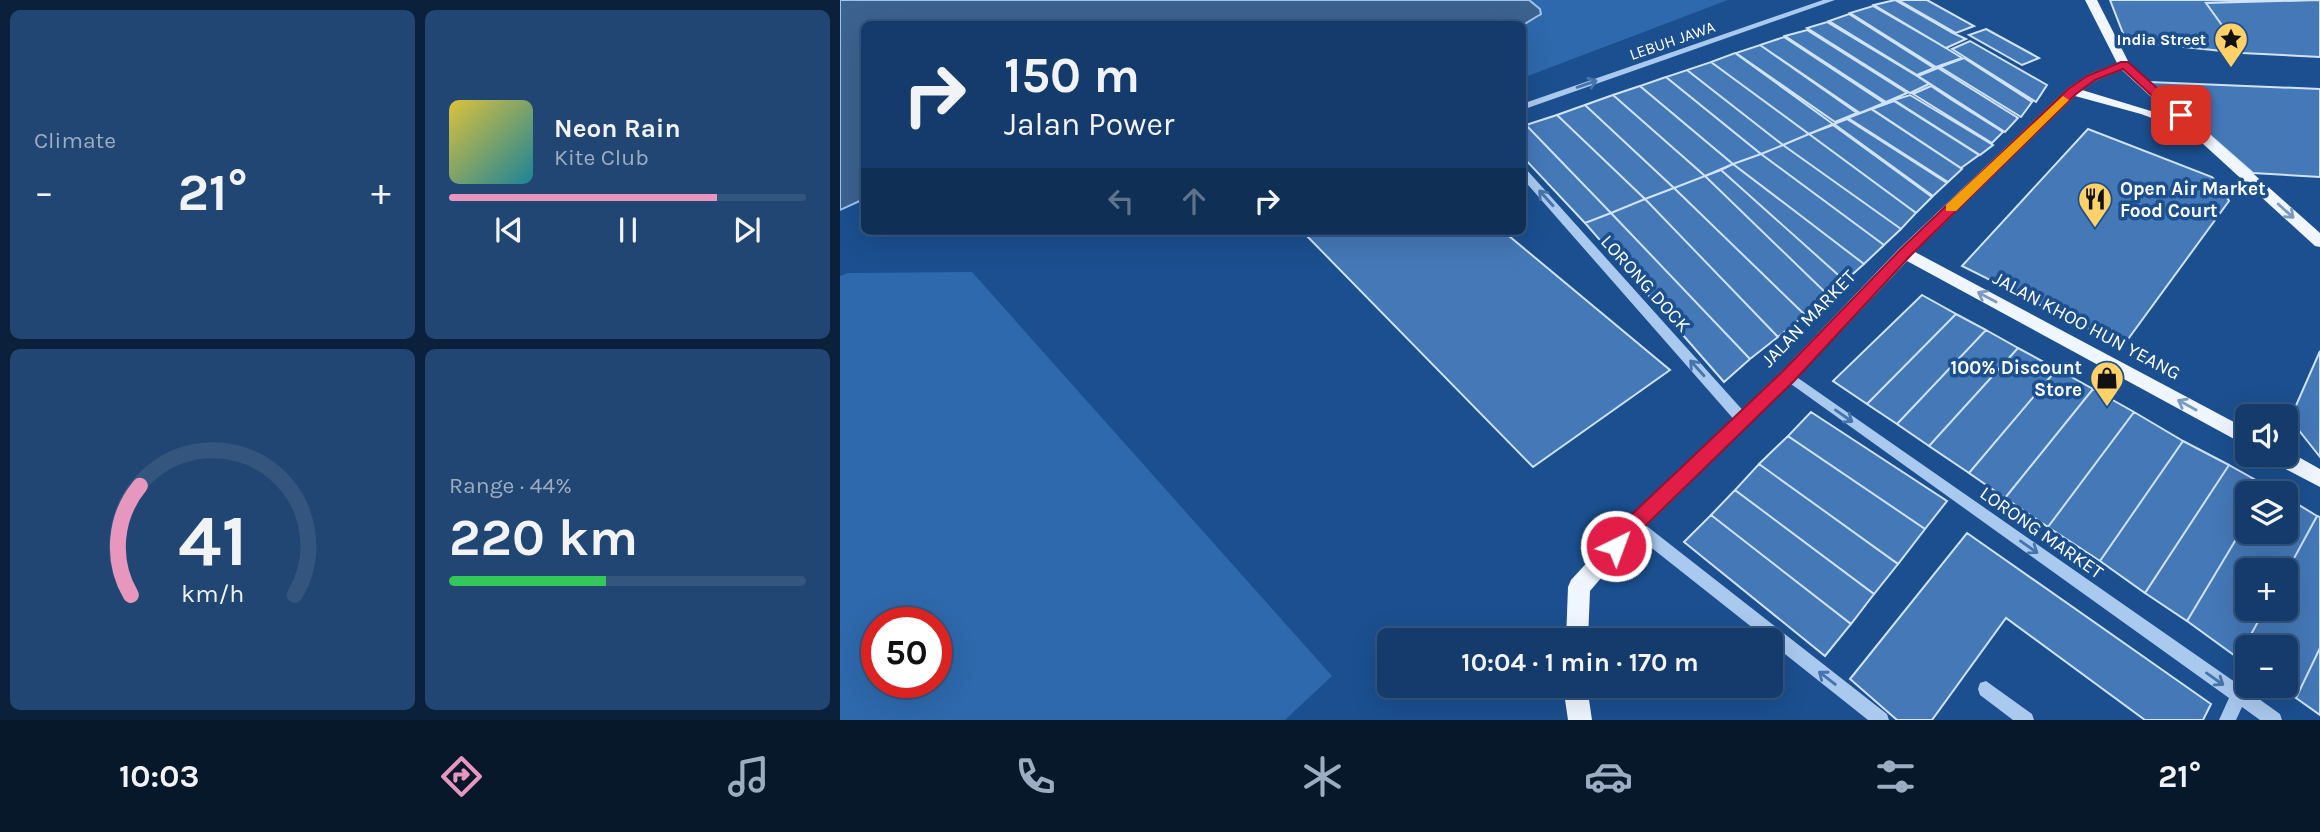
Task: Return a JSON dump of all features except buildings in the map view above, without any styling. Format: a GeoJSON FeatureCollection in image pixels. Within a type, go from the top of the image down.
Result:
{"type":"FeatureCollection","features":[{"type":"Feature","properties":{"kind":"main road"},"geometry":{"type":"LineString","coordinates":[[2091,0],[2124,65],[2320,242]]}},
{"type":"Feature","properties":{"kind":"main road","name":"JALAN MARKET"},"geometry":{"type":"LineString","coordinates":[[1577,628],[1579,587],[1634,525],[1788,376],[1905,253],[2072,91],[2091,78],[2124,65]]}},
{"type":"Feature","properties":{"kind":"main road"},"geometry":{"type":"LineString","coordinates":[[2072,91],[2146,111],[2199,132]]}},
{"type":"Feature","properties":{"kind":"main road","name":"JALAN KHOO HUN YEANG"},"geometry":{"type":"LineString","coordinates":[[1905,253],[2235,432]]}},
{"type":"Feature","properties":{"kind":"main road"},"geometry":{"type":"LineString","coordinates":[[2298,467],[2320,480]]}},
{"type":"Feature","properties":{"kind":"main road"},"geometry":{"type":"LineString","coordinates":[[1577,698],[1580,720]]}},
{"type":"Feature","properties":{"kind":"street","name":"LEBUH JAWA"},"geometry":{"type":"LineString","coordinates":[[1526,106],[1831,0]]}},
{"type":"Feature","properties":{"kind":"street","name":"LORONG DOCK"},"geometry":{"type":"LineString","coordinates":[[1526,176],[1742,419]]}},
{"type":"Feature","properties":{"kind":"street","name":"LORONG MARKET"},"geometry":{"type":"LineString","coordinates":[[1788,376],[2235,692]]}},
{"type":"Feature","properties":{"kind":"street"},"geometry":{"type":"LineString","coordinates":[[2227,720],[2238,698]]}},
{"type":"Feature","properties":{"kind":"street","name":"LORONG MARKET"},"geometry":{"type":"LineString","coordinates":[[2243,698],[2274,720]]}},
{"type":"Feature","properties":{"kind":"lane"},"geometry":{"type":"LineString","coordinates":[[1634,525],[1881,720]]}},
{"type":"Feature","properties":{"kind":"lane"},"geometry":{"type":"LineString","coordinates":[[1986,689],[2026,720]]}},
{"type":"Feature","properties":{"kind":"shaded area"},"geometry":{"type":"Polygon","coordinates":[[[840,0],[1529,0],[1540,9],[1541,14],[1526,23],[1526,21],[861,21],[861,200],[840,210],[840,0]]]}},
{"type":"Feature","properties":{"kind":"shaded area"},"geometry":{"type":"Polygon","coordinates":[[[1529,0],[1728,0],[1526,77],[1526,24],[1539,17],[1540,9],[1529,0]]]}},
{"type":"Feature","properties":{"kind":"shaded area"},"geometry":{"type":"Polygon","coordinates":[[[972,272],[1332,676],[1285,720],[840,720],[840,276],[848,273],[972,272]]]}},
{"type":"Feature","properties":{"kind":"slow traffic"},"geometry":{"type":"LineString","coordinates":[[1951,208],[2063,100]]}},
{"type":"Feature","properties":{"kind":"place","name":"India Street"},"geometry":{"type":"Point","coordinates":[2231,69]}},
{"type":"Feature","properties":{"kind":"place","name":"Open Air Market Food Court"},"geometry":{"type":"Point","coordinates":[2095,229]}},
{"type":"Feature","properties":{"kind":"place","name":"100% Discount Store"},"geometry":{"type":"Point","coordinates":[2107,408]}},
{"type":"Feature","properties":{"kind":"route"},"geometry":{"type":"LineString","coordinates":[[1616,546],[1634,525],[1788,376],[1905,253],[2072,91],[2091,78],[2124,65],[2181,115]]}}]}
